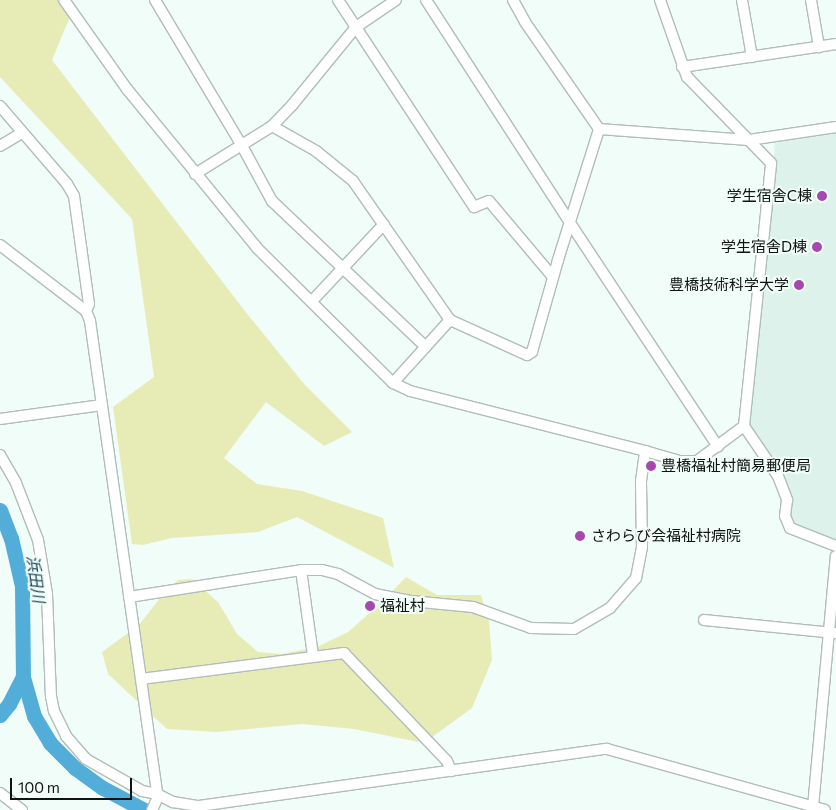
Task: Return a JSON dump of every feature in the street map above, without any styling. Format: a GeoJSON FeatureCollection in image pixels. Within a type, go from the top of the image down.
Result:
{"type":"FeatureCollection","features":[{"type":"Feature","properties":{"kind":"street"},"geometry":{"type":"LineString","coordinates":[[64,0],[127,89],[257,248],[393,383],[410,391],[681,461],[697,460],[718,447],[744,426]]}},
{"type":"Feature","properties":{"kind":"street"},"geometry":{"type":"LineString","coordinates":[[155,0],[241,144],[272,201],[426,347]]}},
{"type":"Feature","properties":{"kind":"street"},"geometry":{"type":"LineString","coordinates":[[338,0],[474,207],[489,201],[553,277]]}},
{"type":"Feature","properties":{"kind":"street"},"geometry":{"type":"LineString","coordinates":[[195,174],[272,126],[293,104],[356,27],[396,0]]}},
{"type":"Feature","properties":{"kind":"street"},"geometry":{"type":"LineString","coordinates":[[426,0],[718,447]]}},
{"type":"Feature","properties":{"kind":"street"},"geometry":{"type":"LineString","coordinates":[[513,0],[525,22],[599,129]]}},
{"type":"Feature","properties":{"kind":"street"},"geometry":{"type":"LineString","coordinates":[[660,0],[687,77],[771,163],[744,426],[778,476],[787,500],[785,516],[790,528],[836,546]]}},
{"type":"Feature","properties":{"kind":"street"},"geometry":{"type":"LineString","coordinates":[[742,0],[752,57]]}},
{"type":"Feature","properties":{"kind":"street"},"geometry":{"type":"LineString","coordinates":[[811,0],[819,47]]}},
{"type":"Feature","properties":{"kind":"street"},"geometry":{"type":"LineString","coordinates":[[682,67],[836,44]]}},
{"type":"Feature","properties":{"kind":"street"},"geometry":{"type":"LineString","coordinates":[[0,106],[67,184],[74,196],[89,304],[86,311]]}},
{"type":"Feature","properties":{"kind":"street"},"geometry":{"type":"LineString","coordinates":[[272,126],[316,151],[353,181],[450,320],[526,355],[532,352],[599,129]]}},
{"type":"Feature","properties":{"kind":"street"},"geometry":{"type":"LineString","coordinates":[[599,129],[749,140],[836,127]]}},
{"type":"Feature","properties":{"kind":"street"},"geometry":{"type":"LineString","coordinates":[[0,146],[22,133]]}},
{"type":"Feature","properties":{"kind":"street"},"geometry":{"type":"LineString","coordinates":[[312,301],[384,224]]}},
{"type":"Feature","properties":{"kind":"street"},"geometry":{"type":"LineString","coordinates":[[0,245],[86,311],[90,321],[157,796],[152,810]]}},
{"type":"Feature","properties":{"kind":"street"},"geometry":{"type":"LineString","coordinates":[[393,383],[450,320]]}},
{"type":"Feature","properties":{"kind":"street"},"geometry":{"type":"LineString","coordinates":[[0,418],[102,405]]}},
{"type":"Feature","properties":{"kind":"street"},"geometry":{"type":"LineString","coordinates":[[129,597],[301,570],[322,570],[338,574],[375,594],[411,601],[473,607],[531,628],[574,629],[610,608],[636,578],[642,547],[641,481],[645,451]]}},
{"type":"Feature","properties":{"kind":"street"},"geometry":{"type":"LineString","coordinates":[[0,455],[16,483],[38,540],[47,594],[50,696],[54,711],[66,736],[86,759],[142,791],[173,802],[199,806],[607,749],[825,810]]}},
{"type":"Feature","properties":{"kind":"street"},"geometry":{"type":"LineString","coordinates":[[813,806],[833,633],[836,556]]}},
{"type":"Feature","properties":{"kind":"street"},"geometry":{"type":"LineString","coordinates":[[301,570],[313,655]]}},
{"type":"Feature","properties":{"kind":"street"},"geometry":{"type":"LineString","coordinates":[[704,620],[833,633]]}},
{"type":"Feature","properties":{"kind":"street"},"geometry":{"type":"LineString","coordinates":[[141,679],[313,655],[344,653],[448,762],[451,771]]}},
{"type":"Feature","properties":{"kind":"street"},"geometry":{"type":"LineString","coordinates":[[0,793],[22,810]]}},
{"type":"Feature","properties":{"kind":"shaded area","name":"豊橋技術科学大学"},"geometry":{"type":"Polygon","coordinates":[[[836,132],[836,540],[795,524],[790,512],[790,497],[784,476],[749,427],[775,143],[836,132]]]}},
{"type":"Feature","properties":{"kind":"green space"},"geometry":{"type":"Polygon","coordinates":[[[0,0],[61,0],[71,14],[52,60],[248,315],[305,385],[352,432],[324,446],[266,402],[224,458],[257,484],[302,491],[383,518],[394,568],[297,517],[258,532],[172,538],[143,545],[132,544],[113,407],[154,377],[132,219],[0,77],[0,0]]]}},
{"type":"Feature","properties":{"kind":"green space"},"geometry":{"type":"Polygon","coordinates":[[[406,577],[437,595],[481,595],[489,621],[492,660],[472,708],[424,743],[354,729],[302,724],[217,732],[167,729],[108,674],[102,652],[139,625],[160,598],[178,580],[192,579],[218,602],[237,634],[258,652],[282,654],[317,647],[348,632],[379,605],[406,577]]]}},
{"type":"Feature","properties":{"kind":"waterway","name":"浜田川"},"geometry":{"type":"LineString","coordinates":[[0,510],[11,538],[22,586],[23,677],[34,716],[50,743],[75,768],[103,788],[144,810]]}},
{"type":"Feature","properties":{"kind":"waterway"},"geometry":{"type":"LineString","coordinates":[[0,715],[9,704],[23,677]]}},
{"type":"Feature","properties":{"kind":"place","name":"学生宿舎C棟"},"geometry":{"type":"Point","coordinates":[822,196]}},
{"type":"Feature","properties":{"kind":"place","name":"学生宿舎D棟"},"geometry":{"type":"Point","coordinates":[817,247]}},
{"type":"Feature","properties":{"kind":"place","name":"豊橋技術科学大学"},"geometry":{"type":"Point","coordinates":[799,285]}},
{"type":"Feature","properties":{"kind":"place","name":"豊橋福祉村簡易郵便局"},"geometry":{"type":"Point","coordinates":[651,466]}},
{"type":"Feature","properties":{"kind":"place","name":"さわらび会福祉村病院"},"geometry":{"type":"Point","coordinates":[580,536]}},
{"type":"Feature","properties":{"kind":"place","name":"福祉村"},"geometry":{"type":"Point","coordinates":[370,606]}}]}
